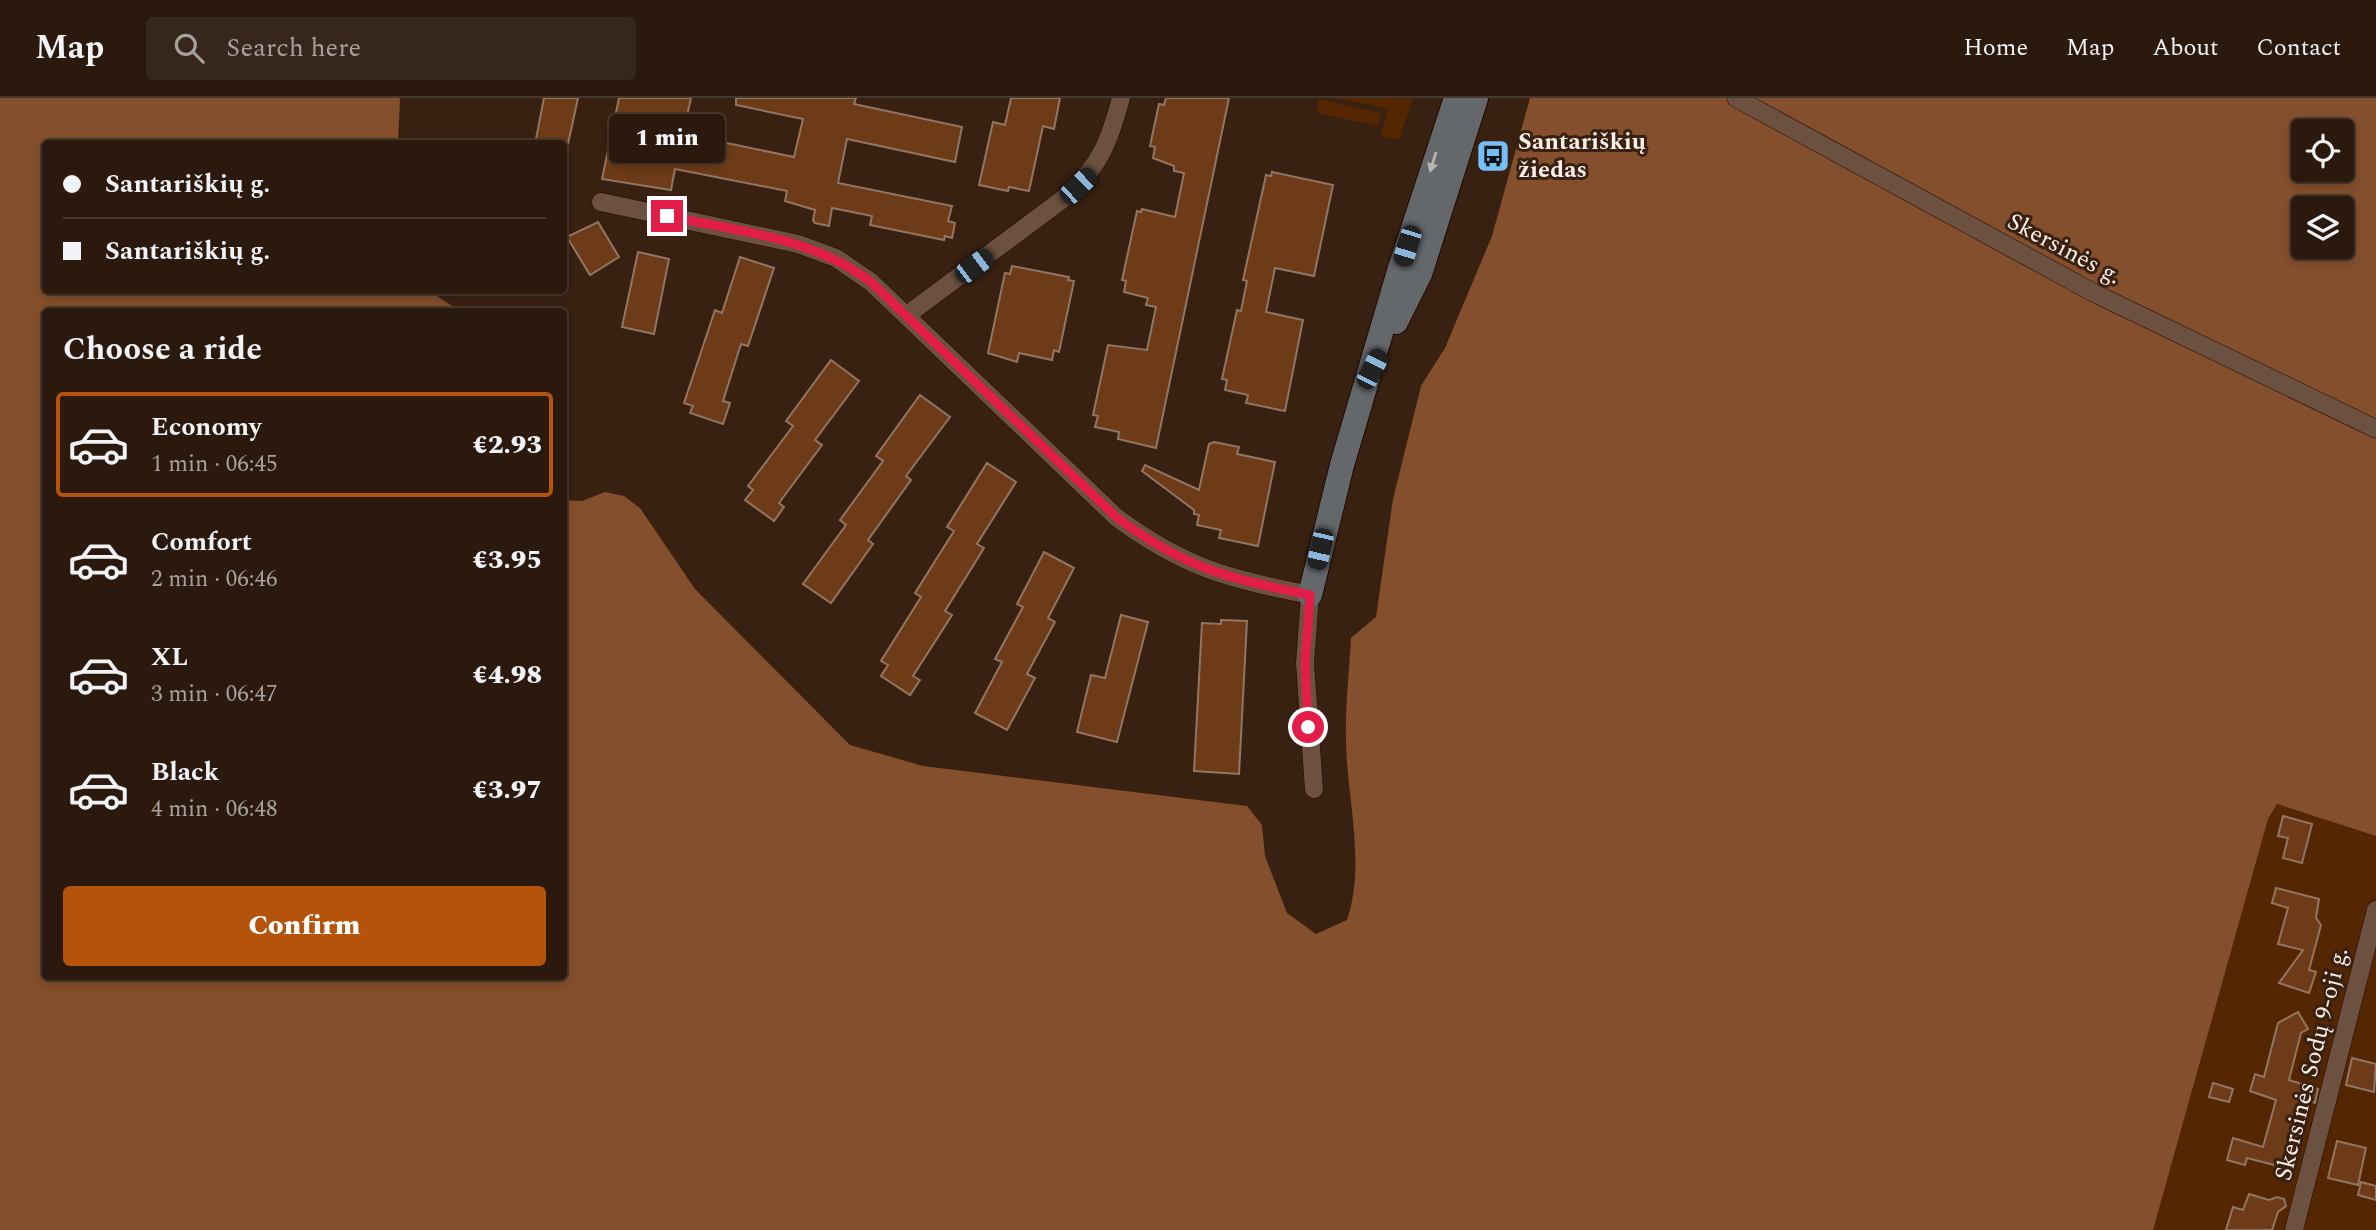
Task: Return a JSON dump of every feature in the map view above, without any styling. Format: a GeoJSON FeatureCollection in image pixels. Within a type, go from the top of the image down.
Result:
{"type":"FeatureCollection","features":[{"type":"Feature","properties":{"kind":"main road"},"geometry":{"type":"LineString","coordinates":[[1310,595],[1342,465],[1404,257],[1456,98]]}},
{"type":"Feature","properties":{"kind":"main road"},"geometry":{"type":"LineString","coordinates":[[1372,369],[1420,274],[1476,98]]}},
{"type":"Feature","properties":{"kind":"street"},"geometry":{"type":"LineString","coordinates":[[907,315],[1067,196],[1089,175],[1110,140],[1121,98]]}},
{"type":"Feature","properties":{"kind":"street","name":"Skersinės g."},"geometry":{"type":"LineString","coordinates":[[1736,98],[2094,293],[2376,429]]}},
{"type":"Feature","properties":{"kind":"street"},"geometry":{"type":"LineString","coordinates":[[601,202],[798,244],[852,268],[907,315],[1106,508],[1155,546],[1201,568],[1246,582],[1310,595],[1305,663],[1314,789]]}},
{"type":"Feature","properties":{"kind":"street","name":"Skersinės Sodų 9-oji g."},"geometry":{"type":"LineString","coordinates":[[2294,1230],[2368,979],[2376,910]]}},
{"type":"Feature","properties":{"kind":"shaded area"},"geometry":{"type":"Polygon","coordinates":[[[0,98],[400,98],[398,140],[42,140],[42,294],[434,294],[455,308],[42,308],[42,980],[567,980],[567,500],[582,501],[605,492],[624,496],[640,508],[695,589],[850,745],[923,766],[1247,806],[1262,825],[1265,856],[1287,913],[1316,934],[1347,920],[1355,876],[1346,729],[1351,638],[1376,617],[1393,499],[1421,386],[1445,348],[1492,236],[1530,98],[2376,98],[2376,836],[2277,804],[2268,819],[2153,1230],[0,1230],[0,98]]]}},
{"type":"Feature","properties":{"kind":"shaded area"},"geometry":{"type":"Polygon","coordinates":[[[1336,98],[1413,98],[1399,140],[1381,136],[1388,109],[1336,98]]]}},
{"type":"Feature","properties":{"kind":"shaded area"},"geometry":{"type":"Polygon","coordinates":[[[1319,99],[1381,113],[1378,126],[1316,113],[1319,99]]]}},
{"type":"Feature","properties":{"kind":"shaded area"},"geometry":{"type":"Polygon","coordinates":[[[2277,804],[2376,836],[2376,1230],[2153,1230],[2268,819],[2277,804]]]}},
{"type":"Feature","properties":{"kind":"building"},"geometry":{"type":"Polygon","coordinates":[[[544,98],[578,98],[568,144],[567,140],[536,140],[544,98]]]}},
{"type":"Feature","properties":{"kind":"building"},"geometry":{"type":"Polygon","coordinates":[[[619,98],[691,98],[683,134],[794,157],[803,119],[736,105],[736,98],[856,98],[854,104],[962,127],[955,162],[847,139],[838,183],[952,206],[948,221],[955,223],[952,238],[945,236],[944,240],[870,225],[872,216],[832,208],[829,226],[815,223],[815,210],[785,201],[787,191],[675,169],[671,190],[602,179],[619,98]]]}},
{"type":"Feature","properties":{"kind":"building"},"geometry":{"type":"Polygon","coordinates":[[[1011,98],[1060,98],[1054,129],[1043,126],[1029,191],[1009,187],[1008,191],[979,185],[993,122],[1005,125],[1011,98]]]}},
{"type":"Feature","properties":{"kind":"building"},"geometry":{"type":"Polygon","coordinates":[[[1166,98],[1229,98],[1156,448],[1118,439],[1119,432],[1095,427],[1098,416],[1093,415],[1108,345],[1147,350],[1156,307],[1146,305],[1148,298],[1124,292],[1126,281],[1122,280],[1137,211],[1141,212],[1142,209],[1175,217],[1184,173],[1174,171],[1174,166],[1153,158],[1155,147],[1150,146],[1159,104],[1164,105],[1166,98]]]}},
{"type":"Feature","properties":{"kind":"building"},"geometry":{"type":"Polygon","coordinates":[[[1272,172],[1333,185],[1314,276],[1275,268],[1266,312],[1303,320],[1285,411],[1246,403],[1248,395],[1225,390],[1227,380],[1222,379],[1237,310],[1241,311],[1247,281],[1243,280],[1266,175],[1271,176],[1272,172]]]}},
{"type":"Feature","properties":{"kind":"building"},"geometry":{"type":"Polygon","coordinates":[[[598,222],[619,257],[590,275],[567,237],[598,222]]]}},
{"type":"Feature","properties":{"kind":"building"},"geometry":{"type":"Polygon","coordinates":[[[638,252],[669,259],[654,334],[622,327],[638,252]]]}},
{"type":"Feature","properties":{"kind":"building"},"geometry":{"type":"Polygon","coordinates":[[[740,257],[774,268],[748,346],[741,344],[723,401],[730,403],[723,424],[690,413],[693,406],[684,403],[715,310],[722,313],[740,257]]]}},
{"type":"Feature","properties":{"kind":"building"},"geometry":{"type":"Polygon","coordinates":[[[1012,266],[1069,277],[1068,280],[1074,281],[1059,352],[1054,350],[1052,360],[1019,353],[1017,362],[988,353],[1005,273],[1010,274],[1012,266]]]}},
{"type":"Feature","properties":{"kind":"building"},"geometry":{"type":"Polygon","coordinates":[[[831,360],[859,381],[815,440],[822,445],[779,503],[784,507],[774,521],[745,500],[753,490],[748,486],[793,426],[786,421],[831,360]]]}},
{"type":"Feature","properties":{"kind":"building"},"geometry":{"type":"Polygon","coordinates":[[[920,395],[950,417],[906,476],[911,480],[868,540],[873,544],[831,603],[803,584],[846,525],[840,520],[883,461],[876,456],[920,395]]]}},
{"type":"Feature","properties":{"kind":"building"},"geometry":{"type":"Polygon","coordinates":[[[1214,442],[1239,447],[1237,454],[1275,462],[1258,546],[1219,538],[1221,530],[1197,525],[1199,515],[1194,514],[1194,510],[1142,471],[1145,465],[1199,490],[1209,444],[1214,442]]]}},
{"type":"Feature","properties":{"kind":"building"},"geometry":{"type":"Polygon","coordinates":[[[987,463],[1016,482],[977,544],[984,548],[945,611],[952,615],[913,676],[920,680],[910,695],[881,676],[888,665],[881,661],[921,597],[915,593],[954,531],[947,527],[987,463]]]}},
{"type":"Feature","properties":{"kind":"building"},"geometry":{"type":"Polygon","coordinates":[[[1044,552],[1074,568],[1048,618],[1055,622],[1027,674],[1035,678],[1007,730],[975,713],[1002,662],[995,659],[1023,607],[1017,604],[1044,552]]]}},
{"type":"Feature","properties":{"kind":"building"},"geometry":{"type":"Polygon","coordinates":[[[1121,615],[1148,622],[1117,742],[1077,732],[1091,675],[1105,678],[1121,615]]]}},
{"type":"Feature","properties":{"kind":"building"},"geometry":{"type":"Polygon","coordinates":[[[1221,620],[1247,621],[1239,774],[1194,771],[1202,623],[1221,624],[1221,620]]]}},
{"type":"Feature","properties":{"kind":"building"},"geometry":{"type":"Polygon","coordinates":[[[2283,816],[2312,824],[2302,863],[2283,858],[2288,838],[2278,836],[2283,816]]]}},
{"type":"Feature","properties":{"kind":"building"},"geometry":{"type":"Polygon","coordinates":[[[2276,888],[2319,899],[2316,918],[2321,925],[2309,970],[2316,972],[2309,993],[2279,983],[2303,950],[2278,944],[2288,908],[2272,903],[2276,888]]]}},
{"type":"Feature","properties":{"kind":"building"},"geometry":{"type":"Polygon","coordinates":[[[2298,1012],[2308,1029],[2301,1033],[2289,1080],[2318,1089],[2315,1103],[2307,1100],[2286,1168],[2247,1158],[2245,1165],[2227,1160],[2233,1138],[2263,1147],[2276,1100],[2250,1091],[2255,1074],[2264,1077],[2278,1023],[2298,1012]]]}},
{"type":"Feature","properties":{"kind":"building"},"geometry":{"type":"Polygon","coordinates":[[[2352,1058],[2376,1064],[2374,1092],[2346,1085],[2352,1058]]]}},
{"type":"Feature","properties":{"kind":"building"},"geometry":{"type":"Polygon","coordinates":[[[2213,1083],[2233,1089],[2229,1102],[2209,1097],[2213,1083]]]}},
{"type":"Feature","properties":{"kind":"building"},"geometry":{"type":"Polygon","coordinates":[[[2337,1141],[2366,1148],[2358,1185],[2328,1178],[2337,1141]]]}},
{"type":"Feature","properties":{"kind":"building"},"geometry":{"type":"Polygon","coordinates":[[[2361,1182],[2376,1186],[2376,1200],[2358,1195],[2361,1182]]]}},
{"type":"Feature","properties":{"kind":"building"},"geometry":{"type":"Polygon","coordinates":[[[2249,1194],[2269,1200],[2277,1197],[2284,1199],[2286,1206],[2278,1212],[2272,1230],[2226,1230],[2233,1207],[2243,1210],[2249,1194]]]}},
{"type":"Feature","properties":{"kind":"place","name":"Santariškių žiedas"},"geometry":{"type":"Point","coordinates":[1493,156]}},
{"type":"Feature","properties":{"kind":"route"},"geometry":{"type":"LineString","coordinates":[[667,216],[798,244],[836,258],[871,282],[1116,517],[1155,546],[1201,568],[1246,582],[1310,595],[1305,663],[1308,727]]}}]}
